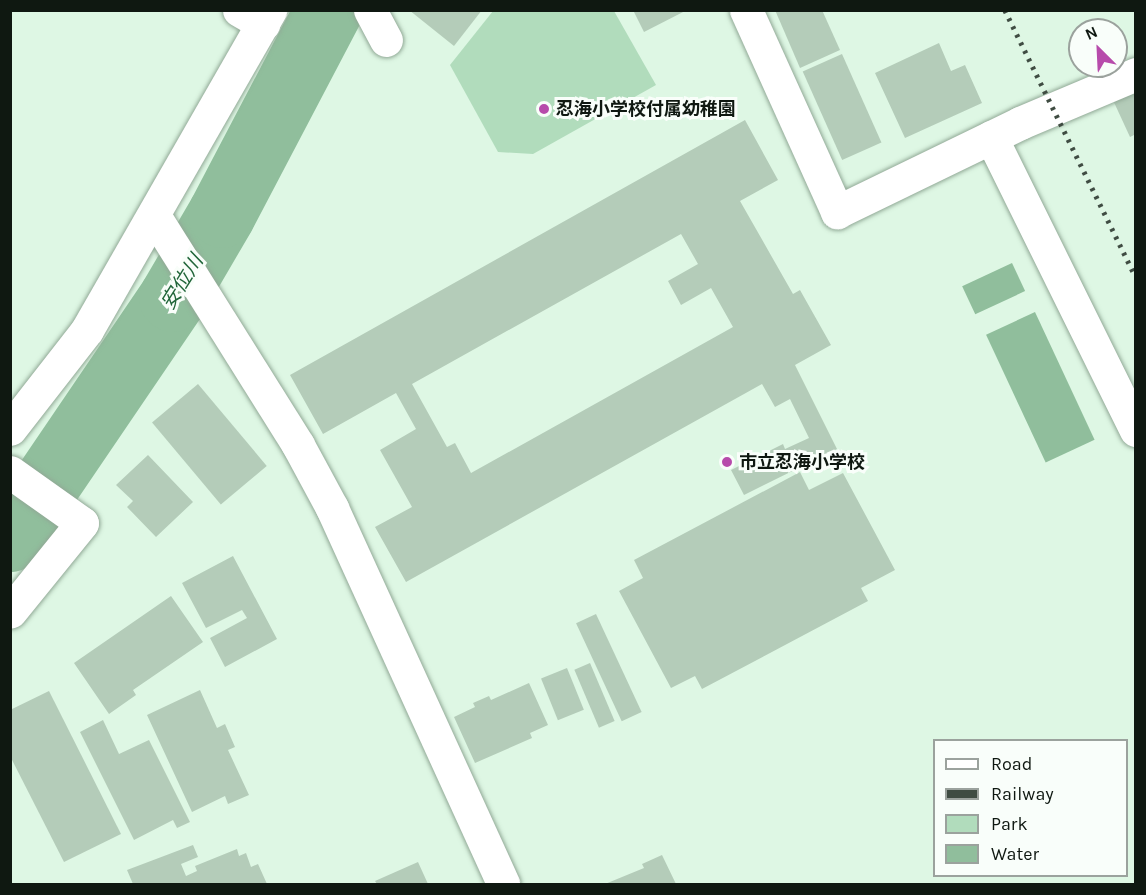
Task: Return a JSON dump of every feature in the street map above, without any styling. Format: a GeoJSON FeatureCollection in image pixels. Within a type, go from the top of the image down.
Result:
{"type":"FeatureCollection","features":[{"type":"Feature","properties":{"kind":"street"},"geometry":{"type":"LineString","coordinates":[[370,10],[386,40]]}},
{"type":"Feature","properties":{"kind":"street"},"geometry":{"type":"LineString","coordinates":[[746,10],[837,212],[991,137],[1136,74]]}},
{"type":"Feature","properties":{"kind":"street"},"geometry":{"type":"LineString","coordinates":[[10,429],[162,229],[258,15]]}},
{"type":"Feature","properties":{"kind":"street"},"geometry":{"type":"LineString","coordinates":[[991,137],[1136,430]]}},
{"type":"Feature","properties":{"kind":"street"},"geometry":{"type":"LineString","coordinates":[[162,229],[298,445],[332,508],[503,885]]}},
{"type":"Feature","properties":{"kind":"street"},"geometry":{"type":"LineString","coordinates":[[10,472],[82,523],[10,612]]}},
{"type":"Feature","properties":{"kind":"green space"},"geometry":{"type":"Polygon","coordinates":[[[493,11],[614,11],[656,85],[533,154],[498,152],[450,65],[493,11]]]}},
{"type":"Feature","properties":{"kind":"water"},"geometry":{"type":"Polygon","coordinates":[[[1012,263],[1025,291],[975,314],[962,286],[1012,263]]]}},
{"type":"Feature","properties":{"kind":"water"},"geometry":{"type":"Polygon","coordinates":[[[1035,312],[1095,440],[1046,463],[986,335],[1035,312]]]}},
{"type":"Feature","properties":{"kind":"building"},"geometry":{"type":"Polygon","coordinates":[[[409,10],[482,10],[454,46],[409,10]]]}},
{"type":"Feature","properties":{"kind":"building"},"geometry":{"type":"Polygon","coordinates":[[[633,10],[687,10],[644,32],[633,10]]]}},
{"type":"Feature","properties":{"kind":"building"},"geometry":{"type":"Polygon","coordinates":[[[775,10],[822,10],[840,50],[800,68],[775,10]]]}},
{"type":"Feature","properties":{"kind":"building"},"geometry":{"type":"Polygon","coordinates":[[[939,43],[951,71],[965,65],[982,103],[905,138],[875,73],[939,43]]]}},
{"type":"Feature","properties":{"kind":"building"},"geometry":{"type":"Polygon","coordinates":[[[842,54],[881,143],[842,160],[803,71],[842,54]]]}},
{"type":"Feature","properties":{"kind":"building"},"geometry":{"type":"Polygon","coordinates":[[[1136,87],[1136,134],[1130,137],[1112,98],[1136,87]]]}},
{"type":"Feature","properties":{"kind":"building"},"geometry":{"type":"Polygon","coordinates":[[[745,120],[778,180],[740,201],[793,294],[800,290],[831,345],[795,365],[837,449],[744,495],[731,470],[783,444],[785,449],[809,438],[790,399],[775,407],[762,384],[406,582],[375,527],[412,507],[380,450],[416,429],[396,393],[323,434],[290,375],[745,120]],[[681,234],[412,384],[447,447],[455,443],[471,473],[733,327],[711,288],[681,305],[668,281],[698,264],[681,234]]]}},
{"type":"Feature","properties":{"kind":"building"},"geometry":{"type":"Polygon","coordinates":[[[198,384],[267,466],[221,505],[152,423],[198,384]]]}},
{"type":"Feature","properties":{"kind":"building"},"geometry":{"type":"Polygon","coordinates":[[[148,455],[193,502],[156,537],[127,507],[133,501],[116,485],[148,455]]]}},
{"type":"Feature","properties":{"kind":"building"},"geometry":{"type":"Polygon","coordinates":[[[800,472],[809,490],[843,473],[895,570],[861,588],[868,601],[702,689],[695,676],[671,688],[619,591],[643,578],[634,560],[800,472]]]}},
{"type":"Feature","properties":{"kind":"building"},"geometry":{"type":"Polygon","coordinates":[[[233,556],[277,639],[225,667],[210,638],[247,618],[242,610],[206,628],[182,583],[233,556]]]}},
{"type":"Feature","properties":{"kind":"building"},"geometry":{"type":"Polygon","coordinates":[[[171,596],[203,642],[133,690],[136,695],[109,714],[74,663],[171,596]]]}},
{"type":"Feature","properties":{"kind":"building"},"geometry":{"type":"Polygon","coordinates":[[[596,614],[642,712],[622,721],[576,623],[596,614]]]}},
{"type":"Feature","properties":{"kind":"building"},"geometry":{"type":"Polygon","coordinates":[[[590,663],[615,721],[599,728],[574,670],[590,663]]]}},
{"type":"Feature","properties":{"kind":"building"},"geometry":{"type":"Polygon","coordinates":[[[567,668],[584,710],[558,720],[541,678],[567,668]]]}},
{"type":"Feature","properties":{"kind":"building"},"geometry":{"type":"Polygon","coordinates":[[[529,683],[548,725],[530,733],[532,738],[475,763],[454,717],[475,707],[473,703],[489,696],[491,700],[529,683]]]}},
{"type":"Feature","properties":{"kind":"building"},"geometry":{"type":"Polygon","coordinates":[[[200,690],[217,728],[225,724],[235,747],[228,750],[249,795],[228,804],[225,796],[192,812],[147,715],[200,690]]]}},
{"type":"Feature","properties":{"kind":"building"},"geometry":{"type":"Polygon","coordinates":[[[49,691],[121,834],[64,862],[10,756],[10,710],[49,691]]]}},
{"type":"Feature","properties":{"kind":"building"},"geometry":{"type":"Polygon","coordinates":[[[103,720],[119,754],[149,740],[190,822],[177,828],[173,820],[134,840],[80,732],[103,720]]]}},
{"type":"Feature","properties":{"kind":"building"},"geometry":{"type":"Polygon","coordinates":[[[193,845],[198,857],[181,864],[186,876],[197,871],[195,866],[237,849],[239,856],[246,853],[251,867],[258,864],[267,884],[133,884],[127,870],[193,845]]]}},
{"type":"Feature","properties":{"kind":"building"},"geometry":{"type":"Polygon","coordinates":[[[662,855],[676,884],[605,884],[644,868],[642,864],[662,855]]]}},
{"type":"Feature","properties":{"kind":"building"},"geometry":{"type":"Polygon","coordinates":[[[418,862],[428,884],[377,884],[375,881],[418,862]]]}},
{"type":"Feature","properties":{"kind":"waterway","name":"安位川"},"geometry":{"type":"LineString","coordinates":[[10,538],[173,298],[222,214],[329,10]]}},
{"type":"Feature","properties":{"kind":"railway"},"geometry":{"type":"LineString","coordinates":[[1005,10],[1136,277]]}},
{"type":"Feature","properties":{"kind":"place","name":"忍海小学校付属幼稚園"},"geometry":{"type":"Point","coordinates":[544,109]}},
{"type":"Feature","properties":{"kind":"place","name":"市立忍海小学校"},"geometry":{"type":"Point","coordinates":[727,462]}}]}
